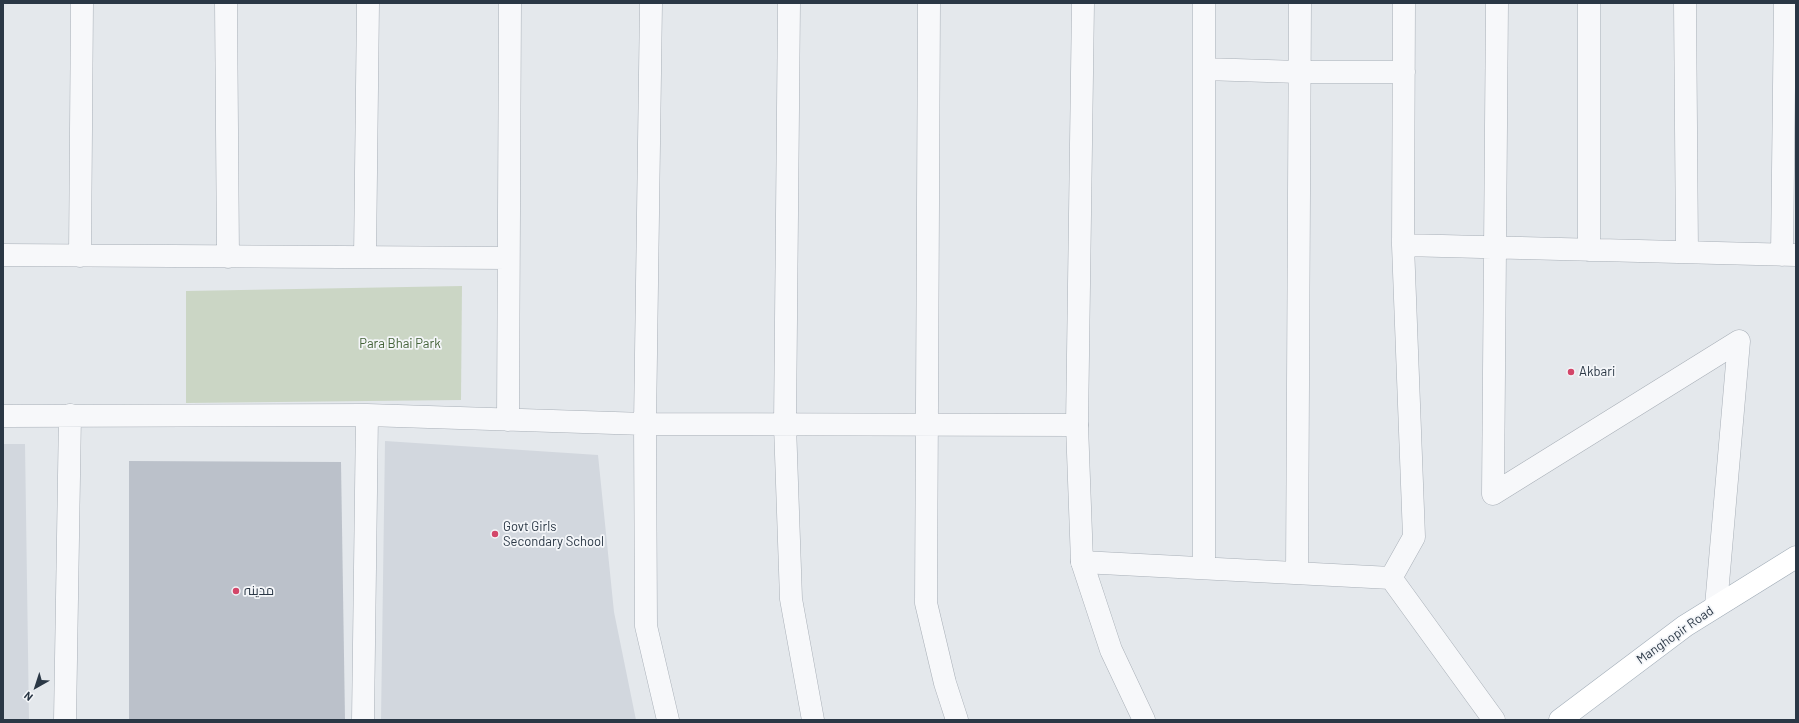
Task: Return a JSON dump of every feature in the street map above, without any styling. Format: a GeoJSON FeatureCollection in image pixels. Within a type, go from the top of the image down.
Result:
{"type":"FeatureCollection","features":[{"type":"Feature","properties":{"kind":"main road","name":"Manghopir Road"},"geometry":{"type":"LineString","coordinates":[[1560,720],[1685,626],[1796,557]]}},
{"type":"Feature","properties":{"kind":"street"},"geometry":{"type":"LineString","coordinates":[[80,256],[82,3]]}},
{"type":"Feature","properties":{"kind":"street"},"geometry":{"type":"LineString","coordinates":[[226,3],[228,257]]}},
{"type":"Feature","properties":{"kind":"street"},"geometry":{"type":"LineString","coordinates":[[365,257],[368,3]]}},
{"type":"Feature","properties":{"kind":"street"},"geometry":{"type":"LineString","coordinates":[[508,420],[510,3]]}},
{"type":"Feature","properties":{"kind":"street"},"geometry":{"type":"LineString","coordinates":[[651,3],[646,424],[646,626],[668,720]]}},
{"type":"Feature","properties":{"kind":"street"},"geometry":{"type":"LineString","coordinates":[[789,3],[785,425],[791,599],[812,720]]}},
{"type":"Feature","properties":{"kind":"street"},"geometry":{"type":"LineString","coordinates":[[929,3],[926,603],[945,683],[957,720]]}},
{"type":"Feature","properties":{"kind":"street"},"geometry":{"type":"LineString","coordinates":[[1083,3],[1077,425],[1082,562],[1111,650],[1144,720]]}},
{"type":"Feature","properties":{"kind":"street"},"geometry":{"type":"LineString","coordinates":[[1204,3],[1204,568]]}},
{"type":"Feature","properties":{"kind":"street"},"geometry":{"type":"LineString","coordinates":[[1297,573],[1300,3]]}},
{"type":"Feature","properties":{"kind":"street"},"geometry":{"type":"LineString","coordinates":[[1391,578],[1414,537],[1403,246],[1404,3]]}},
{"type":"Feature","properties":{"kind":"street"},"geometry":{"type":"LineString","coordinates":[[1497,3],[1493,494],[1739,341],[1716,606]]}},
{"type":"Feature","properties":{"kind":"street"},"geometry":{"type":"LineString","coordinates":[[1589,3],[1589,250]]}},
{"type":"Feature","properties":{"kind":"street"},"geometry":{"type":"LineString","coordinates":[[1685,3],[1687,252]]}},
{"type":"Feature","properties":{"kind":"street"},"geometry":{"type":"LineString","coordinates":[[1403,246],[1789,255],[1785,3]]}},
{"type":"Feature","properties":{"kind":"street"},"geometry":{"type":"LineString","coordinates":[[1204,69],[1299,72],[1404,72]]}},
{"type":"Feature","properties":{"kind":"street"},"geometry":{"type":"LineString","coordinates":[[3,255],[508,258]]}},
{"type":"Feature","properties":{"kind":"street"},"geometry":{"type":"LineString","coordinates":[[3,416],[367,416],[646,424],[1077,425]]}},
{"type":"Feature","properties":{"kind":"street"},"geometry":{"type":"LineString","coordinates":[[65,720],[70,416]]}},
{"type":"Feature","properties":{"kind":"street"},"geometry":{"type":"LineString","coordinates":[[363,720],[367,416]]}},
{"type":"Feature","properties":{"kind":"street"},"geometry":{"type":"LineString","coordinates":[[1082,562],[1391,578]]}},
{"type":"Feature","properties":{"kind":"street"},"geometry":{"type":"LineString","coordinates":[[1391,578],[1494,720]]}},
{"type":"Feature","properties":{"kind":"shaded area","name":"Govt Girls Secondary School"},"geometry":{"type":"Polygon","coordinates":[[[385,441],[598,455],[614,612],[636,720],[381,720],[385,441]]]}},
{"type":"Feature","properties":{"kind":"shaded area"},"geometry":{"type":"Polygon","coordinates":[[[3,444],[25,444],[29,720],[3,720],[3,444]]]}},
{"type":"Feature","properties":{"kind":"green space","name":"Para Bhai Park"},"geometry":{"type":"Polygon","coordinates":[[[462,286],[461,400],[186,403],[186,291],[462,286]]]}},
{"type":"Feature","properties":{"kind":"building","name":"مدینہ"},"geometry":{"type":"Polygon","coordinates":[[[129,461],[341,462],[345,720],[129,720],[129,461]]]}},
{"type":"Feature","properties":{"kind":"place","name":"Akbari"},"geometry":{"type":"Point","coordinates":[1571,372]}},
{"type":"Feature","properties":{"kind":"place","name":"Govt Girls Secondary School"},"geometry":{"type":"Point","coordinates":[495,534]}},
{"type":"Feature","properties":{"kind":"place","name":"مدینہ"},"geometry":{"type":"Point","coordinates":[236,591]}}]}
